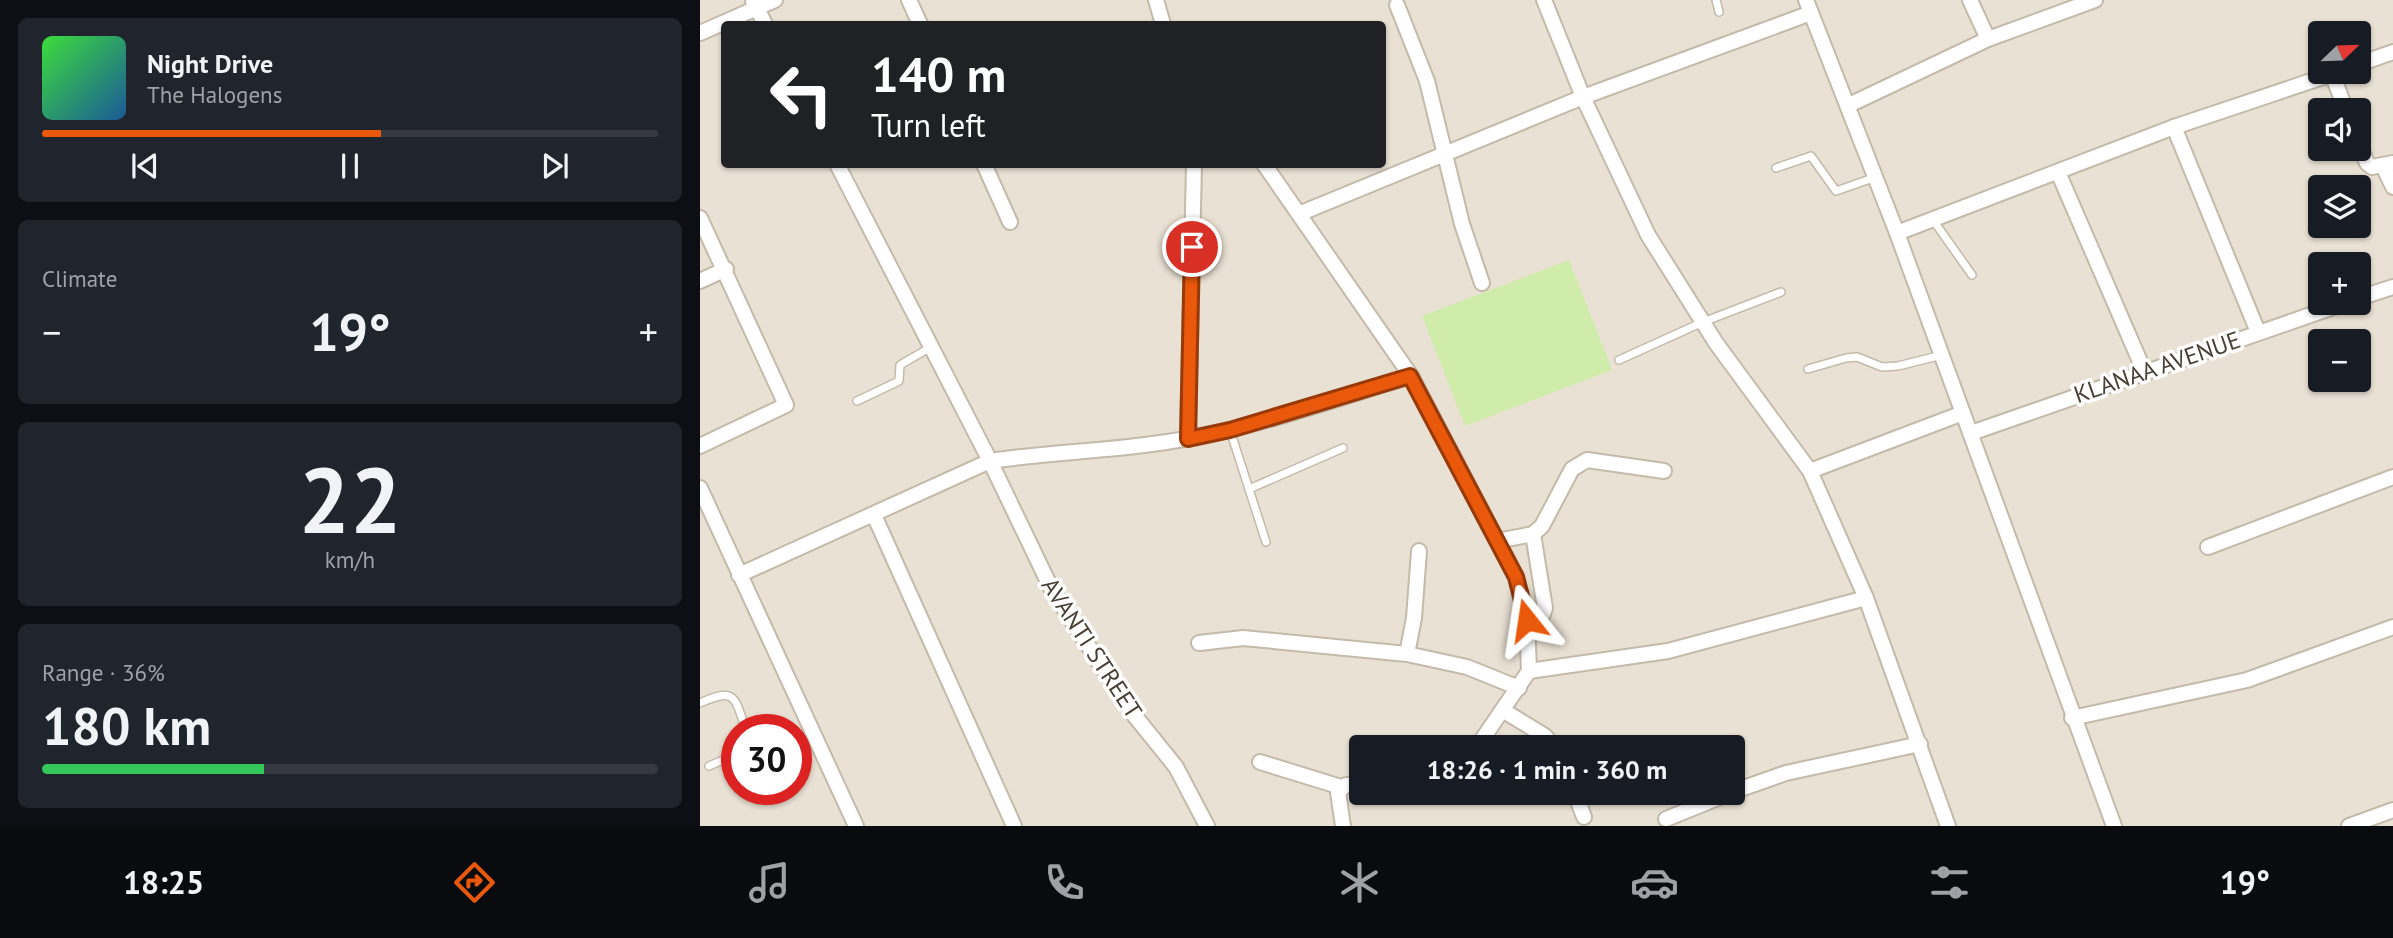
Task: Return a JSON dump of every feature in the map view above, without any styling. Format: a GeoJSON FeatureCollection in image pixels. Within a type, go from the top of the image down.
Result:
{"type":"FeatureCollection","features":[{"type":"Feature","properties":{"kind":"street"},"geometry":{"type":"LineString","coordinates":[[722,21],[754,4],[775,0]]}},
{"type":"Feature","properties":{"kind":"street"},"geometry":{"type":"LineString","coordinates":[[909,0],[919,21]]}},
{"type":"Feature","properties":{"kind":"street"},"geometry":{"type":"LineString","coordinates":[[1156,0],[1162,21]]}},
{"type":"Feature","properties":{"kind":"street"},"geometry":{"type":"LineString","coordinates":[[1544,0],[1583,97],[1648,235],[1703,322],[1810,471],[1866,598],[1948,826]]}},
{"type":"Feature","properties":{"kind":"street"},"geometry":{"type":"LineString","coordinates":[[1970,0],[1989,39]]}},
{"type":"Feature","properties":{"kind":"street"},"geometry":{"type":"LineString","coordinates":[[1849,105],[1989,39],[2095,0]]}},
{"type":"Feature","properties":{"kind":"street"},"geometry":{"type":"LineString","coordinates":[[754,4],[763,21]]}},
{"type":"Feature","properties":{"kind":"street"},"geometry":{"type":"LineString","coordinates":[[1397,5],[1427,81],[1462,224],[1482,283]]}},
{"type":"Feature","properties":{"kind":"street"},"geometry":{"type":"LineString","coordinates":[[1301,213],[1808,6],[1898,233],[2073,718],[2115,826]]}},
{"type":"Feature","properties":{"kind":"street"},"geometry":{"type":"LineString","coordinates":[[700,33],[721,22]]}},
{"type":"Feature","properties":{"kind":"street"},"geometry":{"type":"LineString","coordinates":[[2371,60],[2393,52]]}},
{"type":"Feature","properties":{"kind":"street"},"geometry":{"type":"LineString","coordinates":[[1898,233],[2174,127],[2308,82]]}},
{"type":"Feature","properties":{"kind":"street"},"geometry":{"type":"LineString","coordinates":[[2174,127],[2258,332]]}},
{"type":"Feature","properties":{"kind":"street"},"geometry":{"type":"LineString","coordinates":[[2366,161],[2372,167],[2388,165],[2393,187]]}},
{"type":"Feature","properties":{"kind":"street","name":"AVANTI STREET"},"geometry":{"type":"LineString","coordinates":[[839,168],[990,461],[1052,590],[1129,710],[1176,767],[1208,826]]}},
{"type":"Feature","properties":{"kind":"street"},"geometry":{"type":"LineString","coordinates":[[986,168],[1010,222]]}},
{"type":"Feature","properties":{"kind":"street"},"geometry":{"type":"LineString","coordinates":[[1188,439],[1194,168]]}},
{"type":"Feature","properties":{"kind":"street"},"geometry":{"type":"LineString","coordinates":[[1267,168],[1301,213],[1410,376],[1516,577],[1527,620],[1529,671],[1486,735]]}},
{"type":"Feature","properties":{"kind":"street"},"geometry":{"type":"LineString","coordinates":[[2058,173],[2145,373]]}},
{"type":"Feature","properties":{"kind":"street"},"geometry":{"type":"LineString","coordinates":[[700,218],[726,269],[786,405],[700,446]]}},
{"type":"Feature","properties":{"kind":"street"},"geometry":{"type":"LineString","coordinates":[[700,281],[726,269]]}},
{"type":"Feature","properties":{"kind":"street"},"geometry":{"type":"LineString","coordinates":[[2371,294],[2393,286]]}},
{"type":"Feature","properties":{"kind":"street","name":"KLANAA AVENUE"},"geometry":{"type":"LineString","coordinates":[[1970,433],[2309,315]]}},
{"type":"Feature","properties":{"kind":"street"},"geometry":{"type":"LineString","coordinates":[[739,575],[990,461],[1030,455],[1105,451],[1188,439],[1230,430],[1410,376]]}},
{"type":"Feature","properties":{"kind":"street"},"geometry":{"type":"LineString","coordinates":[[1810,471],[1963,413]]}},
{"type":"Feature","properties":{"kind":"street"},"geometry":{"type":"LineString","coordinates":[[1497,541],[1533,534],[1542,526],[1572,469],[1579,463],[1587,460],[1664,471]]}},
{"type":"Feature","properties":{"kind":"street"},"geometry":{"type":"LineString","coordinates":[[2208,547],[2393,477]]}},
{"type":"Feature","properties":{"kind":"street"},"geometry":{"type":"LineString","coordinates":[[700,488],[856,826]]}},
{"type":"Feature","properties":{"kind":"street"},"geometry":{"type":"LineString","coordinates":[[874,515],[1014,826]]}},
{"type":"Feature","properties":{"kind":"street"},"geometry":{"type":"LineString","coordinates":[[1527,620],[1543,614],[1545,608],[1533,534]]}},
{"type":"Feature","properties":{"kind":"street"},"geometry":{"type":"LineString","coordinates":[[1407,654],[1419,551]]}},
{"type":"Feature","properties":{"kind":"street"},"geometry":{"type":"LineString","coordinates":[[1529,671],[1668,651],[1738,635],[1866,598]]}},
{"type":"Feature","properties":{"kind":"street"},"geometry":{"type":"LineString","coordinates":[[2073,718],[2247,680],[2393,627]]}},
{"type":"Feature","properties":{"kind":"street"},"geometry":{"type":"LineString","coordinates":[[1199,643],[1243,638],[1407,654],[1467,667],[1519,688]]}},
{"type":"Feature","properties":{"kind":"street"},"geometry":{"type":"LineString","coordinates":[[1504,711],[1543,735]]}},
{"type":"Feature","properties":{"kind":"street"},"geometry":{"type":"LineString","coordinates":[[1745,787],[1786,773],[1920,744]]}},
{"type":"Feature","properties":{"kind":"street"},"geometry":{"type":"LineString","coordinates":[[1260,762],[1341,787],[1349,786]]}},
{"type":"Feature","properties":{"kind":"street"},"geometry":{"type":"LineString","coordinates":[[1341,787],[1338,792],[1343,826]]}},
{"type":"Feature","properties":{"kind":"street"},"geometry":{"type":"LineString","coordinates":[[1580,805],[1584,817]]}},
{"type":"Feature","properties":{"kind":"street"},"geometry":{"type":"LineString","coordinates":[[1666,819],[1700,805]]}},
{"type":"Feature","properties":{"kind":"street"},"geometry":{"type":"LineString","coordinates":[[2349,826],[2393,810]]}},
{"type":"Feature","properties":{"kind":"lane"},"geometry":{"type":"LineString","coordinates":[[1716,0],[1719,12]]}},
{"type":"Feature","properties":{"kind":"lane"},"geometry":{"type":"LineString","coordinates":[[1776,168],[1811,156],[1836,191],[1876,177]]}},
{"type":"Feature","properties":{"kind":"lane"},"geometry":{"type":"LineString","coordinates":[[1933,220],[1972,275]]}},
{"type":"Feature","properties":{"kind":"lane"},"geometry":{"type":"LineString","coordinates":[[1619,359],[1781,292]]}},
{"type":"Feature","properties":{"kind":"lane"},"geometry":{"type":"LineString","coordinates":[[857,401],[893,386],[899,381],[900,365],[930,346]]}},
{"type":"Feature","properties":{"kind":"lane"},"geometry":{"type":"LineString","coordinates":[[1808,369],[1857,357],[1882,367],[1898,366],[1942,355]]}},
{"type":"Feature","properties":{"kind":"lane"},"geometry":{"type":"LineString","coordinates":[[1230,430],[1266,542]]}},
{"type":"Feature","properties":{"kind":"lane"},"geometry":{"type":"LineString","coordinates":[[1249,489],[1343,448]]}},
{"type":"Feature","properties":{"kind":"lane"},"geometry":{"type":"LineString","coordinates":[[700,703],[723,693],[729,694],[735,698],[740,714]]}},
{"type":"Feature","properties":{"kind":"lane"},"geometry":{"type":"LineString","coordinates":[[709,766],[721,761]]}},
{"type":"Feature","properties":{"kind":"shaded area"},"geometry":{"type":"Polygon","coordinates":[[[700,0],[2393,0],[2393,826],[700,826],[700,0]]]}},
{"type":"Feature","properties":{"kind":"green space"},"geometry":{"type":"Polygon","coordinates":[[[1569,260],[1612,370],[1465,426],[1422,316],[1569,260]]]}},
{"type":"Feature","properties":{"kind":"route"},"geometry":{"type":"LineString","coordinates":[[1192,247],[1188,439],[1230,430],[1410,376],[1516,577],[1527,620]]}}]}
